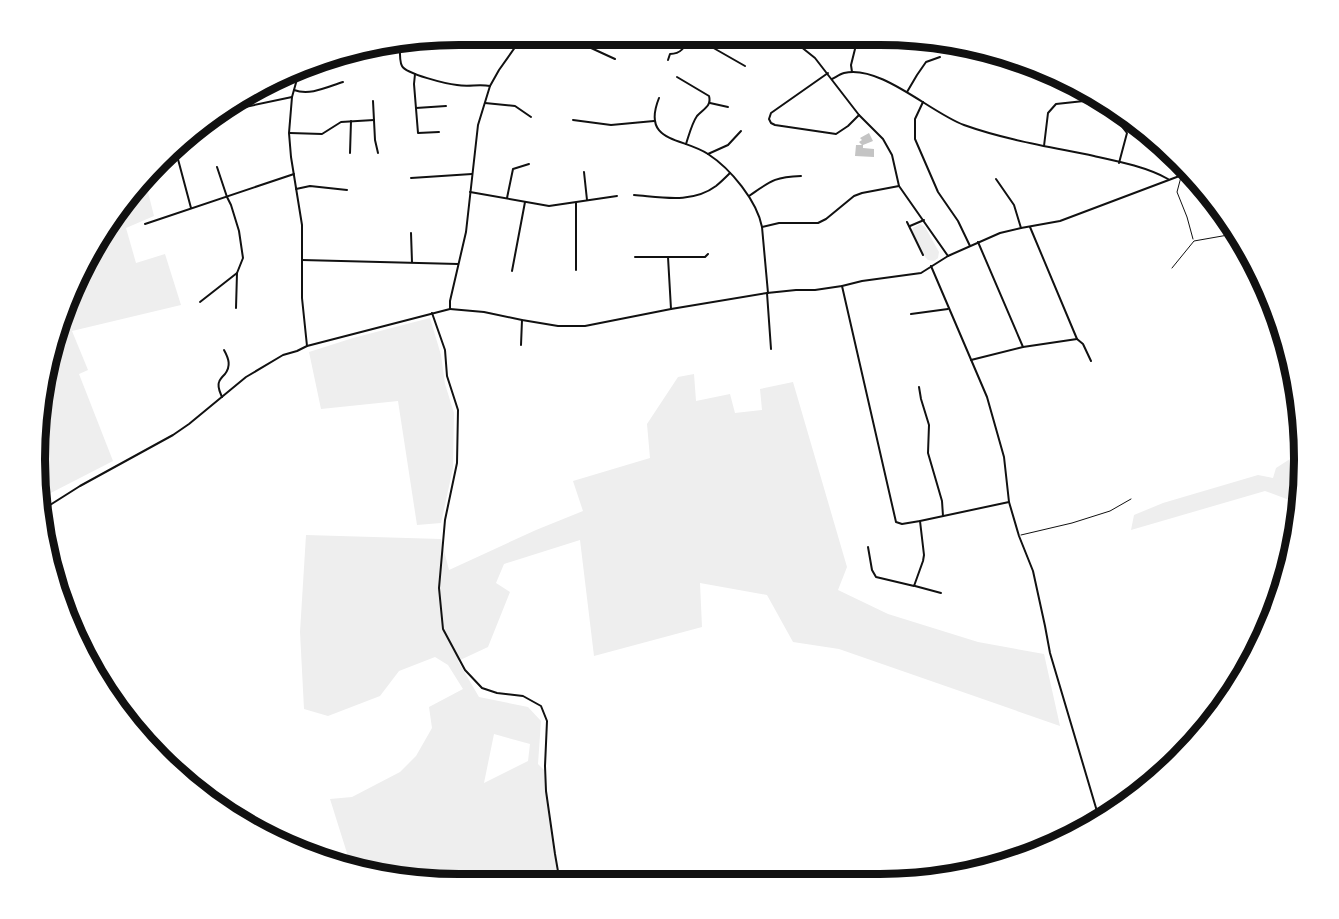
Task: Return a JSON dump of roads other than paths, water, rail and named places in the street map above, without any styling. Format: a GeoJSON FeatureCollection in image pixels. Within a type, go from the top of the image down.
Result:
{"type":"FeatureCollection","features":[{"type":"Feature","properties":{"kind":"street"},"geometry":{"type":"LineString","coordinates":[[450,309],[466,232],[478,125],[490,86],[517,45]]}},
{"type":"Feature","properties":{"kind":"street"},"geometry":{"type":"LineString","coordinates":[[584,45],[615,60]]}},
{"type":"Feature","properties":{"kind":"street"},"geometry":{"type":"LineString","coordinates":[[668,60],[670,54],[683,50],[686,45]]}},
{"type":"Feature","properties":{"kind":"street"},"geometry":{"type":"LineString","coordinates":[[708,45],[745,66]]}},
{"type":"Feature","properties":{"kind":"street"},"geometry":{"type":"LineString","coordinates":[[798,45],[815,58],[859,115],[883,139],[891,155],[899,186],[948,256]]}},
{"type":"Feature","properties":{"kind":"street"},"geometry":{"type":"LineString","coordinates":[[852,72],[851,65],[856,45]]}},
{"type":"Feature","properties":{"kind":"street"},"geometry":{"type":"LineString","coordinates":[[400,50],[401,66],[415,74],[457,85],[490,86]]}},
{"type":"Feature","properties":{"kind":"street"},"geometry":{"type":"LineString","coordinates":[[907,92],[926,62],[940,57]]}},
{"type":"Feature","properties":{"kind":"street"},"geometry":{"type":"LineString","coordinates":[[828,73],[771,113],[769,119],[771,123],[836,134],[859,115]]}},
{"type":"Feature","properties":{"kind":"street"},"geometry":{"type":"LineString","coordinates":[[832,79],[843,73],[869,74],[907,92],[962,124],[1044,146],[1119,162],[1168,179]]}},
{"type":"Feature","properties":{"kind":"street"},"geometry":{"type":"LineString","coordinates":[[415,74],[416,133],[439,132]]}},
{"type":"Feature","properties":{"kind":"street"},"geometry":{"type":"LineString","coordinates":[[677,77],[709,96],[711,100],[695,118],[686,144]]}},
{"type":"Feature","properties":{"kind":"street"},"geometry":{"type":"LineString","coordinates":[[297,79],[292,97],[289,133],[302,225],[302,297],[307,346]]}},
{"type":"Feature","properties":{"kind":"street"},"geometry":{"type":"LineString","coordinates":[[294,90],[309,93],[343,82]]}},
{"type":"Feature","properties":{"kind":"street"},"geometry":{"type":"LineString","coordinates":[[245,107],[292,97]]}},
{"type":"Feature","properties":{"kind":"street"},"geometry":{"type":"LineString","coordinates":[[658,98],[654,109],[654,121],[662,135],[708,154],[730,173],[749,196],[760,217],[771,349]]}},
{"type":"Feature","properties":{"kind":"street"},"geometry":{"type":"LineString","coordinates":[[1044,146],[1048,113],[1056,104],[1084,101]]}},
{"type":"Feature","properties":{"kind":"street"},"geometry":{"type":"LineString","coordinates":[[373,102],[378,153]]}},
{"type":"Feature","properties":{"kind":"street"},"geometry":{"type":"LineString","coordinates":[[923,102],[915,119],[915,139],[938,192],[958,221],[970,246]]}},
{"type":"Feature","properties":{"kind":"street"},"geometry":{"type":"LineString","coordinates":[[710,103],[728,107]]}},
{"type":"Feature","properties":{"kind":"street"},"geometry":{"type":"LineString","coordinates":[[485,104],[515,106],[531,117]]}},
{"type":"Feature","properties":{"kind":"street"},"geometry":{"type":"LineString","coordinates":[[416,108],[446,106]]}},
{"type":"Feature","properties":{"kind":"street"},"geometry":{"type":"LineString","coordinates":[[289,133],[322,134],[341,122],[374,120]]}},
{"type":"Feature","properties":{"kind":"street"},"geometry":{"type":"LineString","coordinates":[[573,120],[611,125],[654,121]]}},
{"type":"Feature","properties":{"kind":"street"},"geometry":{"type":"LineString","coordinates":[[350,153],[351,121]]}},
{"type":"Feature","properties":{"kind":"street"},"geometry":{"type":"LineString","coordinates":[[1119,162],[1127,133],[1120,124]]}},
{"type":"Feature","properties":{"kind":"street"},"geometry":{"type":"LineString","coordinates":[[708,154],[728,145],[741,131]]}},
{"type":"Feature","properties":{"kind":"street"},"geometry":{"type":"LineString","coordinates":[[177,156],[191,208]]}},
{"type":"Feature","properties":{"kind":"street"},"geometry":{"type":"LineString","coordinates":[[507,198],[513,169],[529,164]]}},
{"type":"Feature","properties":{"kind":"street"},"geometry":{"type":"LineString","coordinates":[[200,302],[237,273],[243,258],[239,231],[217,167]]}},
{"type":"Feature","properties":{"kind":"street"},"geometry":{"type":"LineString","coordinates":[[584,172],[587,200]]}},
{"type":"Feature","properties":{"kind":"street"},"geometry":{"type":"LineString","coordinates":[[634,195],[676,199],[692,196],[716,187],[730,173]]}},
{"type":"Feature","properties":{"kind":"street"},"geometry":{"type":"LineString","coordinates":[[145,224],[294,174]]}},
{"type":"Feature","properties":{"kind":"street"},"geometry":{"type":"LineString","coordinates":[[411,178],[472,174]]}},
{"type":"Feature","properties":{"kind":"street"},"geometry":{"type":"LineString","coordinates":[[48,506],[173,435],[246,377],[283,355],[307,346],[450,309],[482,311],[522,321],[558,326],[585,326],[768,293],[815,290],[921,273],[948,256],[1000,233],[1060,221],[1181,175]]}},
{"type":"Feature","properties":{"kind":"street"},"geometry":{"type":"LineString","coordinates":[[749,196],[773,180],[801,176]]}},
{"type":"Feature","properties":{"kind":"street"},"geometry":{"type":"LineString","coordinates":[[996,180],[1014,205],[1022,228]]}},
{"type":"Feature","properties":{"kind":"street"},"geometry":{"type":"LineString","coordinates":[[296,189],[310,186],[347,190]]}},
{"type":"Feature","properties":{"kind":"street"},"geometry":{"type":"LineString","coordinates":[[762,227],[779,223],[818,223],[854,196],[899,186]]}},
{"type":"Feature","properties":{"kind":"street"},"geometry":{"type":"LineString","coordinates":[[470,192],[549,206],[617,196]]}},
{"type":"Feature","properties":{"kind":"street"},"geometry":{"type":"LineString","coordinates":[[512,271],[525,202]]}},
{"type":"Feature","properties":{"kind":"street"},"geometry":{"type":"LineString","coordinates":[[576,203],[576,270]]}},
{"type":"Feature","properties":{"kind":"street"},"geometry":{"type":"LineString","coordinates":[[909,227],[924,220]]}},
{"type":"Feature","properties":{"kind":"street"},"geometry":{"type":"LineString","coordinates":[[907,222],[923,255]]}},
{"type":"Feature","properties":{"kind":"street"},"geometry":{"type":"LineString","coordinates":[[1030,226],[1077,339],[1083,344],[1091,361]]}},
{"type":"Feature","properties":{"kind":"street"},"geometry":{"type":"LineString","coordinates":[[411,232],[412,262]]}},
{"type":"Feature","properties":{"kind":"street"},"geometry":{"type":"LineString","coordinates":[[978,242],[1023,347]]}},
{"type":"Feature","properties":{"kind":"street"},"geometry":{"type":"LineString","coordinates":[[635,257],[705,257],[708,254]]}},
{"type":"Feature","properties":{"kind":"street"},"geometry":{"type":"LineString","coordinates":[[668,257],[671,309]]}},
{"type":"Feature","properties":{"kind":"street"},"geometry":{"type":"LineString","coordinates":[[302,260],[458,264]]}},
{"type":"Feature","properties":{"kind":"street"},"geometry":{"type":"LineString","coordinates":[[931,266],[987,397],[1004,457],[1009,502],[1033,571],[1050,653],[1097,812]]}},
{"type":"Feature","properties":{"kind":"street"},"geometry":{"type":"LineString","coordinates":[[236,308],[237,273]]}},
{"type":"Feature","properties":{"kind":"street"},"geometry":{"type":"LineString","coordinates":[[842,286],[896,522],[902,524],[920,521],[1009,502]]}},
{"type":"Feature","properties":{"kind":"street"},"geometry":{"type":"LineString","coordinates":[[911,314],[948,309]]}},
{"type":"Feature","properties":{"kind":"street"},"geometry":{"type":"LineString","coordinates":[[432,313],[445,350],[447,376],[458,410],[457,463],[446,520],[439,588],[443,629],[465,670],[482,688],[497,693],[523,696],[541,706],[547,721],[546,791],[558,874]]}},
{"type":"Feature","properties":{"kind":"street"},"geometry":{"type":"LineString","coordinates":[[521,345],[522,321]]}},
{"type":"Feature","properties":{"kind":"street"},"geometry":{"type":"LineString","coordinates":[[971,360],[1023,347],[1077,339]]}},
{"type":"Feature","properties":{"kind":"street"},"geometry":{"type":"LineString","coordinates":[[222,397],[219,381],[227,372],[229,362],[224,350]]}},
{"type":"Feature","properties":{"kind":"street"},"geometry":{"type":"LineString","coordinates":[[919,387],[929,424],[928,453],[942,501],[943,516]]}},
{"type":"Feature","properties":{"kind":"street"},"geometry":{"type":"LineString","coordinates":[[914,586],[924,555],[920,521]]}},
{"type":"Feature","properties":{"kind":"street"},"geometry":{"type":"LineString","coordinates":[[868,547],[872,570],[876,577],[941,593]]}},
{"type":"Feature","properties":{"kind":"lane"},"geometry":{"type":"LineString","coordinates":[[1182,176],[1177,192],[1194,241]]}},
{"type":"Feature","properties":{"kind":"lane"},"geometry":{"type":"LineString","coordinates":[[1172,268],[1194,241],[1228,235]]}},
{"type":"Feature","properties":{"kind":"lane"},"geometry":{"type":"LineString","coordinates":[[1019,536],[1110,512],[1131,499]]}}]}
